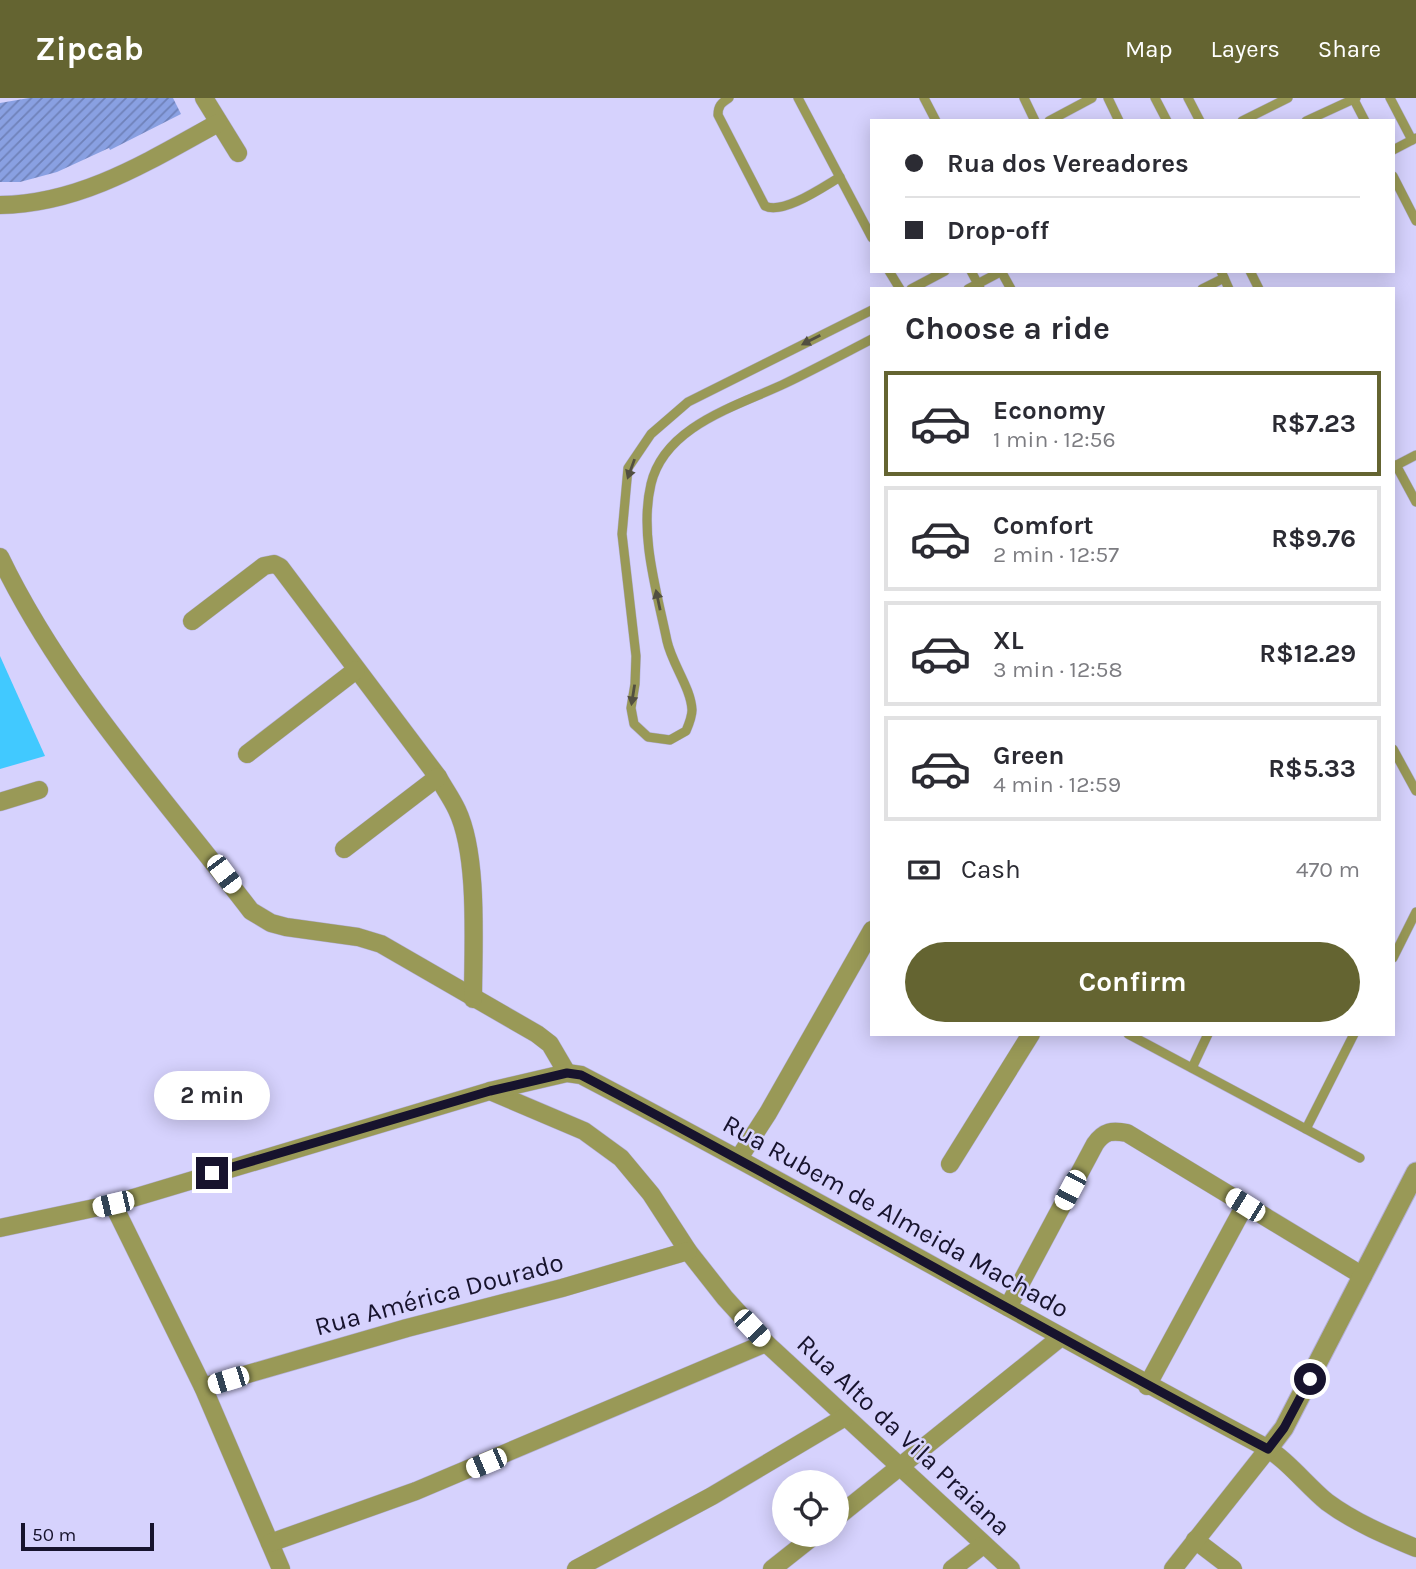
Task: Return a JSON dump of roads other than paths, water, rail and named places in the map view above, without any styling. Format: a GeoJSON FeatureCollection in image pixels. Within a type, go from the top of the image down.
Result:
{"type":"FeatureCollection","features":[{"type":"Feature","properties":{"kind":"street"},"geometry":{"type":"LineString","coordinates":[[204,98],[238,153]]}},
{"type":"Feature","properties":{"kind":"street"},"geometry":{"type":"LineString","coordinates":[[0,205],[66,197],[110,180],[218,122]]}},
{"type":"Feature","properties":{"kind":"street"},"geometry":{"type":"LineString","coordinates":[[0,556],[52,649],[102,721],[251,911],[286,928],[358,937],[381,944],[544,1039],[561,1059],[567,1073],[490,1091],[113,1204],[0,1228]]}},
{"type":"Feature","properties":{"kind":"street"},"geometry":{"type":"LineString","coordinates":[[192,621],[264,566],[274,564],[280,567],[438,777],[458,812],[469,864],[473,999]]}},
{"type":"Feature","properties":{"kind":"street"},"geometry":{"type":"LineString","coordinates":[[247,754],[356,670]]}},
{"type":"Feature","properties":{"kind":"street"},"geometry":{"type":"LineString","coordinates":[[344,849],[438,777]]}},
{"type":"Feature","properties":{"kind":"street"},"geometry":{"type":"LineString","coordinates":[[0,802],[39,790]]}},
{"type":"Feature","properties":{"kind":"street"},"geometry":{"type":"LineString","coordinates":[[739,1158],[768,1113],[870,934]]}},
{"type":"Feature","properties":{"kind":"street"},"geometry":{"type":"LineString","coordinates":[[950,1164],[1030,1036]]}},
{"type":"Feature","properties":{"kind":"street","name":"Rua Rubem de Almeida Machado"},"geometry":{"type":"LineString","coordinates":[[567,1073],[581,1075],[739,1158],[1147,1386],[1268,1449],[1328,1502],[1359,1523],[1411,1541]]}},
{"type":"Feature","properties":{"kind":"street","name":"Rua Alto da Vila Praiana"},"geometry":{"type":"LineString","coordinates":[[490,1091],[584,1131],[621,1158],[651,1194],[688,1251],[725,1298],[766,1343],[1011,1569]]}},
{"type":"Feature","properties":{"kind":"street"},"geometry":{"type":"LineString","coordinates":[[1008,1307],[1088,1155],[1102,1134],[1113,1130],[1127,1133],[1363,1276]]}},
{"type":"Feature","properties":{"kind":"street"},"geometry":{"type":"LineString","coordinates":[[1173,1569],[1284,1428],[1416,1172]]}},
{"type":"Feature","properties":{"kind":"street"},"geometry":{"type":"LineString","coordinates":[[113,1204],[203,1387],[281,1569]]}},
{"type":"Feature","properties":{"kind":"street"},"geometry":{"type":"LineString","coordinates":[[1147,1386],[1245,1205]]}},
{"type":"Feature","properties":{"kind":"street","name":"Rua América Dourado"},"geometry":{"type":"LineString","coordinates":[[203,1387],[688,1251]]}},
{"type":"Feature","properties":{"kind":"street"},"geometry":{"type":"LineString","coordinates":[[849,1508],[1061,1336]]}},
{"type":"Feature","properties":{"kind":"street"},"geometry":{"type":"LineString","coordinates":[[270,1542],[416,1491],[766,1343]]}},
{"type":"Feature","properties":{"kind":"street"},"geometry":{"type":"LineString","coordinates":[[576,1569],[712,1496],[845,1417]]}},
{"type":"Feature","properties":{"kind":"street"},"geometry":{"type":"LineString","coordinates":[[1195,1541],[1233,1569]]}},
{"type":"Feature","properties":{"kind":"street"},"geometry":{"type":"LineString","coordinates":[[952,1569],[983,1545]]}},
{"type":"Feature","properties":{"kind":"street"},"geometry":{"type":"LineString","coordinates":[[772,1569],[800,1547]]}},
{"type":"Feature","properties":{"kind":"lane"},"geometry":{"type":"LineString","coordinates":[[729,98],[721,103],[718,115],[765,206],[770,209],[782,208],[840,177]]}},
{"type":"Feature","properties":{"kind":"lane"},"geometry":{"type":"LineString","coordinates":[[798,98],[870,234]]}},
{"type":"Feature","properties":{"kind":"lane"},"geometry":{"type":"LineString","coordinates":[[924,98],[935,119]]}},
{"type":"Feature","properties":{"kind":"lane"},"geometry":{"type":"LineString","coordinates":[[1024,98],[1034,119]]}},
{"type":"Feature","properties":{"kind":"lane"},"geometry":{"type":"LineString","coordinates":[[1053,119],[1092,98]]}},
{"type":"Feature","properties":{"kind":"lane"},"geometry":{"type":"LineString","coordinates":[[1108,98],[1118,119]]}},
{"type":"Feature","properties":{"kind":"lane"},"geometry":{"type":"LineString","coordinates":[[1156,98],[1166,119]]}},
{"type":"Feature","properties":{"kind":"lane"},"geometry":{"type":"LineString","coordinates":[[1188,98],[1199,119]]}},
{"type":"Feature","properties":{"kind":"lane"},"geometry":{"type":"LineString","coordinates":[[1310,119],[1354,98],[1364,119]]}},
{"type":"Feature","properties":{"kind":"lane"},"geometry":{"type":"LineString","coordinates":[[1390,98],[1414,139],[1395,149]]}},
{"type":"Feature","properties":{"kind":"lane"},"geometry":{"type":"LineString","coordinates":[[1245,119],[1268,102],[1284,99]]}},
{"type":"Feature","properties":{"kind":"lane"},"geometry":{"type":"LineString","coordinates":[[1395,180],[1416,221]]}},
{"type":"Feature","properties":{"kind":"lane"},"geometry":{"type":"LineString","coordinates":[[915,287],[941,273]]}},
{"type":"Feature","properties":{"kind":"lane"},"geometry":{"type":"LineString","coordinates":[[979,286],[998,273]]}},
{"type":"Feature","properties":{"kind":"lane"},"geometry":{"type":"LineString","coordinates":[[1205,287],[1223,274]]}},
{"type":"Feature","properties":{"kind":"lane"},"geometry":{"type":"LineString","coordinates":[[870,311],[688,402],[651,434],[628,468],[622,534],[636,656],[631,708],[634,724],[648,737],[670,740],[687,731],[692,713],[690,698],[668,647],[654,582],[648,523],[651,485],[659,460],[681,437],[713,416],[787,383],[870,341]]}},
{"type":"Feature","properties":{"kind":"lane"},"geometry":{"type":"LineString","coordinates":[[1395,466],[1416,455]]}},
{"type":"Feature","properties":{"kind":"lane"},"geometry":{"type":"LineString","coordinates":[[1395,468],[1416,502]]}},
{"type":"Feature","properties":{"kind":"lane"},"geometry":{"type":"LineString","coordinates":[[1395,753],[1416,791]]}},
{"type":"Feature","properties":{"kind":"lane"},"geometry":{"type":"LineString","coordinates":[[1395,954],[1416,912]]}},
{"type":"Feature","properties":{"kind":"lane"},"geometry":{"type":"LineString","coordinates":[[1132,1036],[1360,1158]]}},
{"type":"Feature","properties":{"kind":"lane"},"geometry":{"type":"LineString","coordinates":[[1192,1068],[1207,1036]]}},
{"type":"Feature","properties":{"kind":"lane"},"geometry":{"type":"LineString","coordinates":[[1306,1129],[1353,1036]]}},
{"type":"Feature","properties":{"kind":"water"},"geometry":{"type":"Polygon","coordinates":[[[0,656],[45,756],[0,769],[0,656]]]}}]}
